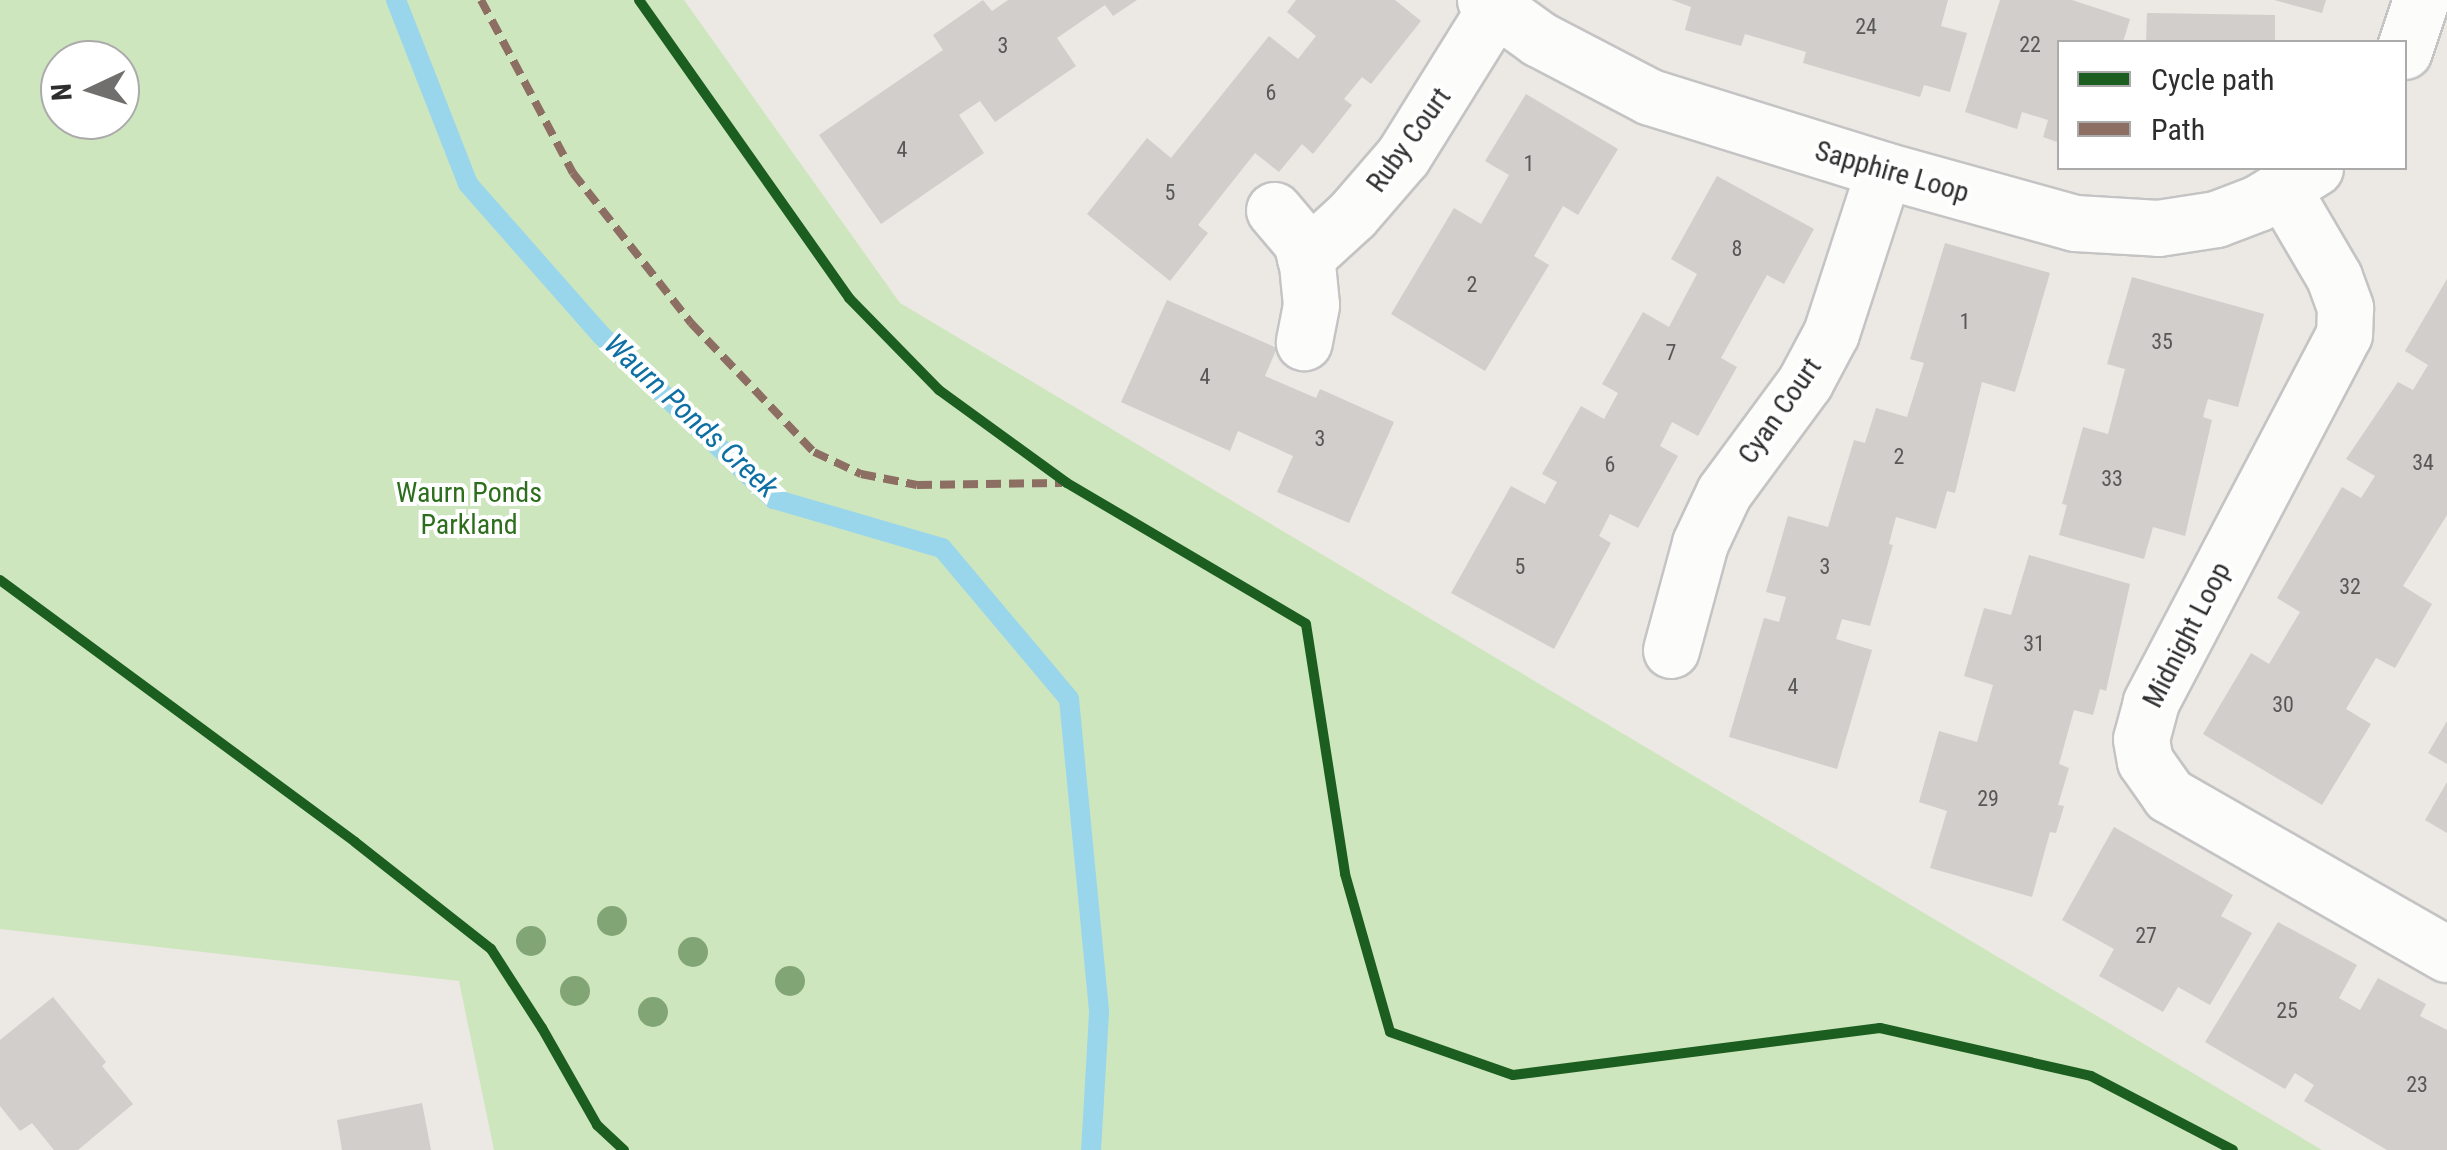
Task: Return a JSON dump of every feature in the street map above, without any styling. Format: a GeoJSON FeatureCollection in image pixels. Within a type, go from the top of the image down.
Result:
{"type":"FeatureCollection","features":[{"type":"Feature","properties":{"kind":"street"},"geometry":{"type":"LineString","coordinates":[[2407,42],[2421,0]]}},
{"type":"Feature","properties":{"kind":"street","name":"Sapphire Loop"},"geometry":{"type":"LineString","coordinates":[[1490,4],[1582,65],[1650,96],[1884,170],[2053,218],[2132,228],[2216,219],[2299,179]]}},
{"type":"Feature","properties":{"kind":"street","name":"Ruby Court"},"geometry":{"type":"LineString","coordinates":[[1305,258],[1352,215],[1414,141],[1490,4]]}},
{"type":"Feature","properties":{"kind":"street","name":"Cyan Court"},"geometry":{"type":"LineString","coordinates":[[1671,650],[1700,543],[1724,492],[1804,382],[1831,333],[1884,170]]}},
{"type":"Feature","properties":{"kind":"street","name":"Midnight Loop"},"geometry":{"type":"LineString","coordinates":[[2299,179],[2345,308],[2344,334],[2150,702],[2141,739],[2145,761],[2169,796],[2447,954]]}},
{"type":"Feature","properties":{"kind":"street"},"geometry":{"type":"LineString","coordinates":[[1274,210],[1301,242],[1305,258],[1311,305],[1304,342]]}},
{"type":"Feature","properties":{"kind":"green space","name":"Waurn Ponds Parkland"},"geometry":{"type":"Polygon","coordinates":[[[0,0],[684,0],[900,303],[2322,1150],[494,1150],[459,981],[0,929],[0,0]]]}},
{"type":"Feature","properties":{"kind":"building"},"geometry":{"type":"Polygon","coordinates":[[[983,0],[992,11],[1008,0],[1137,0],[1113,16],[1105,5],[1057,38],[1076,66],[995,122],[980,101],[959,115],[984,153],[881,224],[819,135],[943,50],[933,35],[983,0]]]}},
{"type":"Feature","properties":{"kind":"building"},"geometry":{"type":"Polygon","coordinates":[[[1296,0],[1395,0],[1421,21],[1371,84],[1362,77],[1344,99],[1352,105],[1313,154],[1302,144],[1279,172],[1255,153],[1198,225],[1208,233],[1170,281],[1087,214],[1147,138],[1171,158],[1269,36],[1298,59],[1316,36],[1287,12],[1296,0]]]}},
{"type":"Feature","properties":{"kind":"building"},"geometry":{"type":"Polygon","coordinates":[[[1672,0],[1948,0],[1941,26],[1967,33],[1950,92],[1924,85],[1920,97],[1803,63],[1806,52],[1745,34],[1741,46],[1685,30],[1691,7],[1672,0]]]}},
{"type":"Feature","properties":{"kind":"building"},"geometry":{"type":"Polygon","coordinates":[[[2000,0],[2072,0],[2130,19],[2124,40],[2057,40],[2057,142],[2043,137],[2048,120],[2022,112],[2017,129],[1965,112],[2000,0]]]}},
{"type":"Feature","properties":{"kind":"building"},"geometry":{"type":"Polygon","coordinates":[[[2274,0],[2326,0],[2322,13],[2274,0]]]}},
{"type":"Feature","properties":{"kind":"building"},"geometry":{"type":"Polygon","coordinates":[[[2147,13],[2275,15],[2275,40],[2146,40],[2147,13]]]}},
{"type":"Feature","properties":{"kind":"building"},"geometry":{"type":"Polygon","coordinates":[[[1526,94],[1618,149],[1578,215],[1563,206],[1534,256],[1549,265],[1485,371],[1391,314],[1454,208],[1481,224],[1509,175],[1485,161],[1526,94]]]}},
{"type":"Feature","properties":{"kind":"building"},"geometry":{"type":"Polygon","coordinates":[[[1717,176],[1814,229],[1784,284],[1767,275],[1721,358],[1737,367],[1698,436],[1672,422],[1660,446],[1678,456],[1638,528],[1610,514],[1599,536],[1611,543],[1554,649],[1451,593],[1511,486],[1545,504],[1557,482],[1542,474],[1581,406],[1604,419],[1618,393],[1602,384],[1643,312],[1669,327],[1697,274],[1671,259],[1717,176]]]}},
{"type":"Feature","properties":{"kind":"building"},"geometry":{"type":"Polygon","coordinates":[[[1945,243],[2050,273],[2015,392],[1982,382],[1955,493],[1947,491],[1936,529],[1896,517],[1889,544],[1893,545],[1870,626],[1842,619],[1836,639],[1872,650],[1837,769],[1729,737],[1764,618],[1779,622],[1786,597],[1766,592],[1788,516],[1828,527],[1854,440],[1865,443],[1876,408],[1907,417],[1924,363],[1910,359],[1945,243]]]}},
{"type":"Feature","properties":{"kind":"building"},"geometry":{"type":"Polygon","coordinates":[[[2132,277],[2264,314],[2238,407],[2208,399],[2203,417],[2212,420],[2185,536],[2153,527],[2144,559],[2059,535],[2067,505],[2062,504],[2083,427],[2108,434],[2125,369],[2107,364],[2132,277]]]}},
{"type":"Feature","properties":{"kind":"building"},"geometry":{"type":"Polygon","coordinates":[[[2447,279],[2447,515],[2403,586],[2432,604],[2395,668],[2376,658],[2346,709],[2371,724],[2322,805],[2203,734],[2251,653],[2269,664],[2300,612],[2277,598],[2342,487],[2361,498],[2375,476],[2346,459],[2398,382],[2413,390],[2428,365],[2405,351],[2447,279]]]}},
{"type":"Feature","properties":{"kind":"building"},"geometry":{"type":"Polygon","coordinates":[[[1167,300],[1277,348],[1265,376],[1316,398],[1320,389],[1394,422],[1349,523],[1277,492],[1293,456],[1238,431],[1230,451],[1121,402],[1167,300]]]}},
{"type":"Feature","properties":{"kind":"building"},"geometry":{"type":"Polygon","coordinates":[[[2029,555],[2130,584],[2106,691],[2100,689],[2093,715],[2074,710],[2059,764],[2069,768],[2058,805],[2064,806],[2056,833],[2050,832],[2032,897],[1930,868],[1947,811],[1919,802],[1939,731],[1977,742],[1993,685],[1964,676],[1984,608],[2011,615],[2029,555]]]}},
{"type":"Feature","properties":{"kind":"building"},"geometry":{"type":"Polygon","coordinates":[[[2447,721],[2447,764],[2428,753],[2447,721]]]}},
{"type":"Feature","properties":{"kind":"building"},"geometry":{"type":"Polygon","coordinates":[[[2447,782],[2447,833],[2425,820],[2447,782]]]}},
{"type":"Feature","properties":{"kind":"building"},"geometry":{"type":"Polygon","coordinates":[[[2114,827],[2233,895],[2221,916],[2252,933],[2210,1005],[2178,987],[2163,1012],[2099,976],[2114,949],[2062,920],[2114,827]]]}},
{"type":"Feature","properties":{"kind":"building"},"geometry":{"type":"Polygon","coordinates":[[[2278,922],[2357,965],[2339,998],[2360,1010],[2378,978],[2426,1004],[2420,1016],[2447,1030],[2447,1150],[2387,1150],[2304,1101],[2314,1085],[2295,1073],[2285,1089],[2205,1042],[2278,922]]]}},
{"type":"Feature","properties":{"kind":"building"},"geometry":{"type":"Polygon","coordinates":[[[53,997],[106,1062],[102,1066],[133,1104],[78,1150],[54,1150],[32,1123],[20,1131],[0,1106],[0,1040],[53,997]]]}},
{"type":"Feature","properties":{"kind":"building"},"geometry":{"type":"Polygon","coordinates":[[[422,1103],[431,1150],[342,1150],[337,1120],[422,1103]]]}},
{"type":"Feature","properties":{"kind":"waterway","name":"Waurn Ponds Creek"},"geometry":{"type":"LineString","coordinates":[[396,0],[468,184],[602,336],[774,499],[942,548],[1069,699],[1099,1013],[1091,1150]]}},
{"type":"Feature","properties":{"kind":"marked path"},"geometry":{"type":"LineString","coordinates":[[481,0],[573,173],[691,323],[814,452],[861,474],[917,485],[1062,483]]}},
{"type":"Feature","properties":{"kind":"cycle path"},"geometry":{"type":"LineString","coordinates":[[639,0],[849,298],[939,390],[1067,483],[1306,624],[1345,874],[1390,1032],[1513,1075],[1880,1028],[2091,1076],[2233,1150]]}},
{"type":"Feature","properties":{"kind":"cycle path"},"geometry":{"type":"LineString","coordinates":[[0,580],[355,842],[491,949],[597,1125],[624,1150]]}}]}
